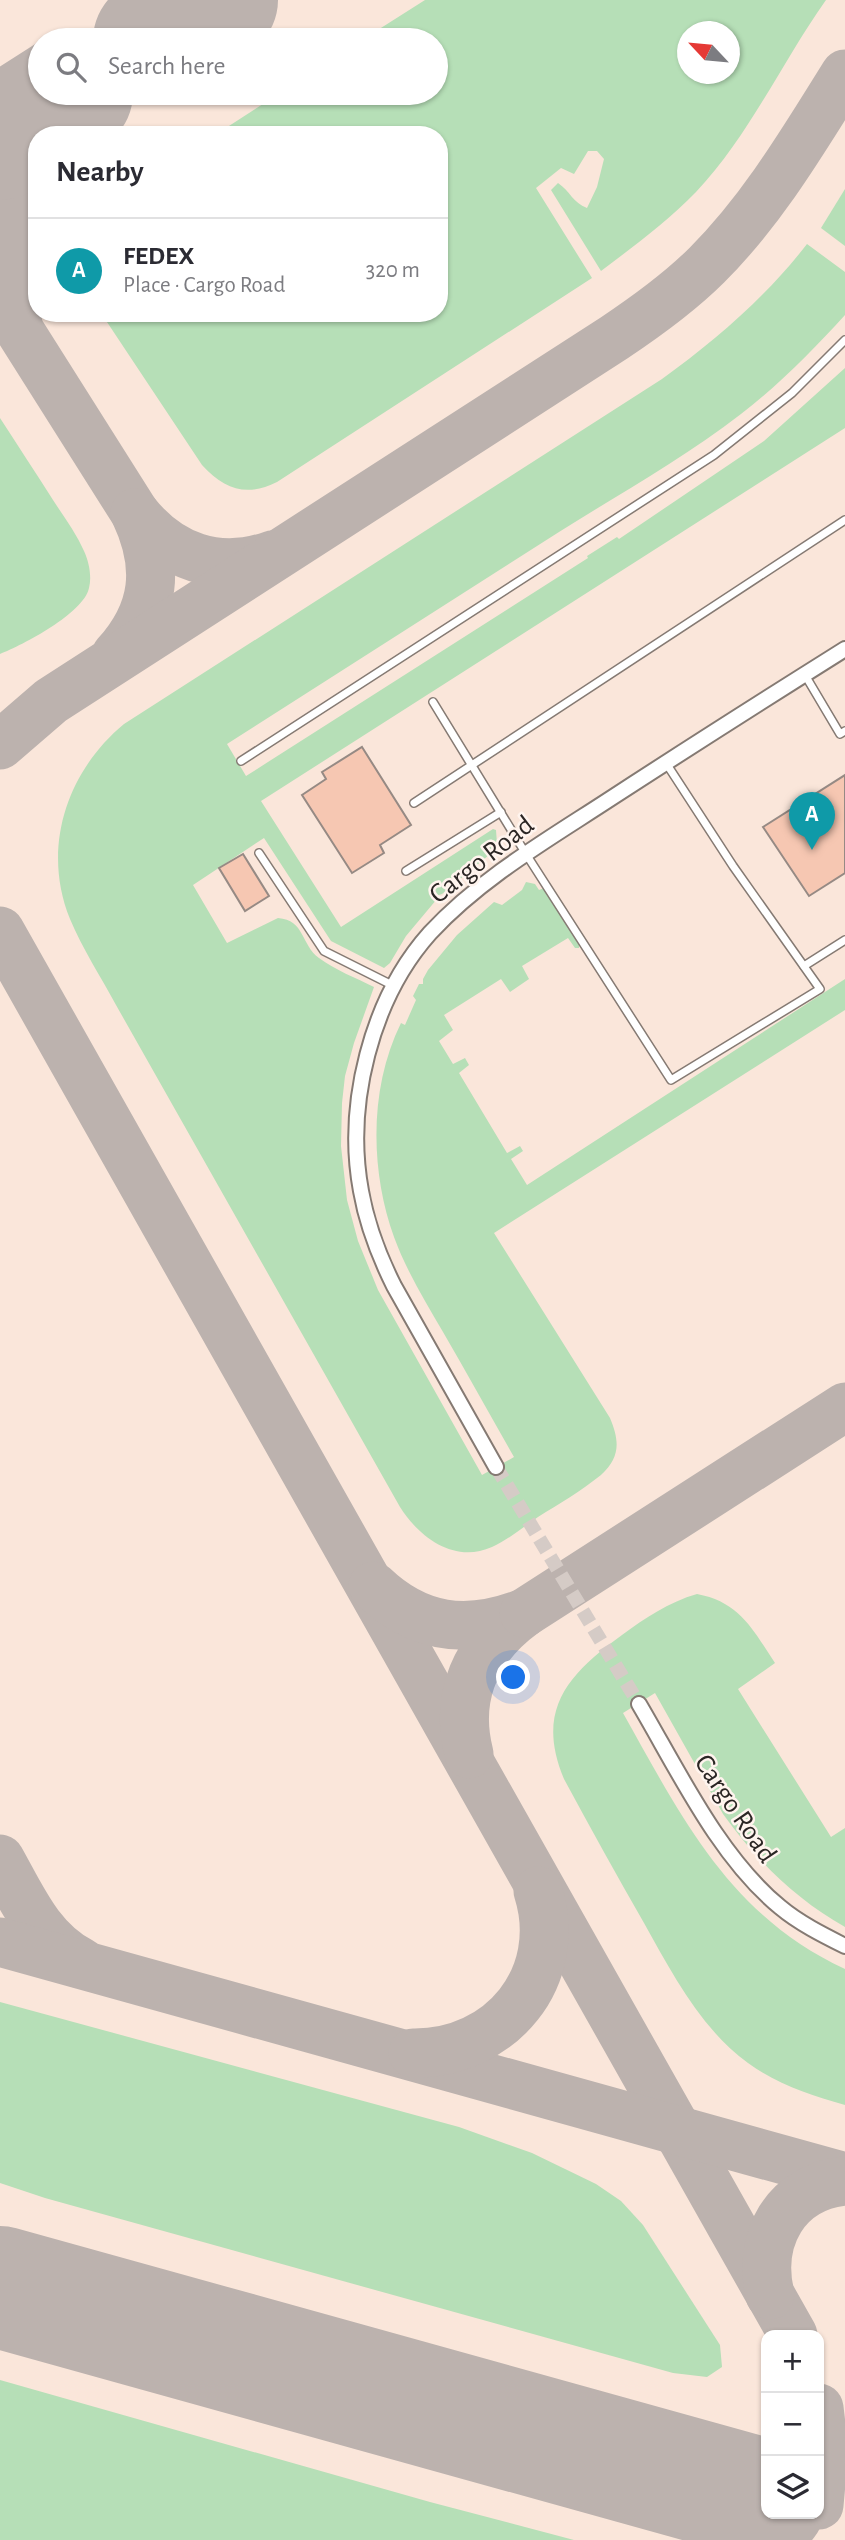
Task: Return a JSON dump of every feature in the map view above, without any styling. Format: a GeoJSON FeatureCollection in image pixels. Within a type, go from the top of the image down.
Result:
{"type":"FeatureCollection","features":[{"type":"Feature","properties":{"kind":"street","name":"Cargo Road"},"geometry":{"type":"LineString","coordinates":[[496,1467],[394,1286],[380,1257],[361,1190],[357,1135],[362,1084],[382,1010],[429,934],[472,893],[526,854],[845,649]]}},
{"type":"Feature","properties":{"kind":"street","name":"Cargo Road"},"geometry":{"type":"LineString","coordinates":[[639,1704],[711,1828],[744,1871],[782,1909],[845,1946]]}},
{"type":"Feature","properties":{"kind":"lane"},"geometry":{"type":"LineString","coordinates":[[241,761],[714,455],[792,393],[845,340]]}},
{"type":"Feature","properties":{"kind":"lane"},"geometry":{"type":"LineString","coordinates":[[414,803],[845,520]]}},
{"type":"Feature","properties":{"kind":"lane"},"geometry":{"type":"LineString","coordinates":[[805,675],[840,734],[845,731]]}},
{"type":"Feature","properties":{"kind":"lane"},"geometry":{"type":"LineString","coordinates":[[433,702],[526,854],[671,1080],[820,989],[733,866],[666,763]]}},
{"type":"Feature","properties":{"kind":"lane"},"geometry":{"type":"LineString","coordinates":[[406,871],[500,812]]}},
{"type":"Feature","properties":{"kind":"lane"},"geometry":{"type":"LineString","coordinates":[[259,853],[324,951],[395,986]]}},
{"type":"Feature","properties":{"kind":"lane"},"geometry":{"type":"LineString","coordinates":[[804,966],[845,940]]}},
{"type":"Feature","properties":{"kind":"shaded area"},"geometry":{"type":"Polygon","coordinates":[[[0,0],[845,0],[845,2540],[0,2540],[0,0]]]}},
{"type":"Feature","properties":{"kind":"green space"},"geometry":{"type":"Polygon","coordinates":[[[425,0],[826,0],[749,123],[715,170],[685,203],[638,243],[601,271],[551,190],[558,183],[587,208],[597,187],[604,159],[597,151],[588,151],[574,174],[561,168],[536,188],[592,278],[277,482],[246,490],[237,489],[219,480],[202,465],[107,322],[448,322],[448,126],[229,126],[261,105],[448,105],[448,28],[381,28],[425,0]]]}},
{"type":"Feature","properties":{"kind":"green space"},"geometry":{"type":"Polygon","coordinates":[[[845,189],[845,246],[821,228],[845,189]]]}},
{"type":"Feature","properties":{"kind":"green space"},"geometry":{"type":"Polygon","coordinates":[[[807,244],[845,272],[845,315],[769,391],[674,461],[227,744],[246,776],[588,558],[587,556],[617,537],[619,539],[764,441],[845,368],[845,428],[261,801],[341,927],[493,829],[496,830],[495,850],[442,894],[436,896],[437,899],[384,968],[331,941],[264,838],[193,885],[227,943],[278,918],[287,920],[298,928],[319,958],[374,987],[345,1076],[341,1146],[347,1200],[358,1241],[378,1290],[482,1475],[514,1457],[404,1261],[386,1211],[377,1157],[376,1129],[383,1074],[401,1023],[405,1025],[416,1000],[413,996],[419,984],[423,984],[428,970],[457,935],[494,902],[502,905],[522,890],[526,882],[535,884],[539,890],[544,888],[579,945],[579,948],[575,948],[568,938],[522,966],[529,979],[510,992],[501,979],[444,1015],[453,1030],[439,1041],[453,1064],[465,1058],[469,1065],[459,1073],[507,1153],[520,1146],[523,1151],[511,1159],[527,1185],[845,979],[845,1010],[494,1233],[610,1418],[617,1442],[612,1462],[601,1475],[504,1541],[478,1551],[451,1550],[427,1537],[400,1507],[80,941],[62,892],[58,865],[59,838],[65,812],[87,764],[124,724],[662,379],[739,317],[775,282],[807,244]]]}},
{"type":"Feature","properties":{"kind":"green space"},"geometry":{"type":"Polygon","coordinates":[[[0,418],[77,538],[90,569],[90,579],[85,598],[76,608],[37,636],[0,654],[0,418]]]}},
{"type":"Feature","properties":{"kind":"green space"},"geometry":{"type":"Polygon","coordinates":[[[697,1594],[712,1598],[735,1611],[752,1629],[775,1663],[738,1689],[831,1837],[845,1828],[845,1927],[793,1891],[763,1863],[736,1831],[723,1814],[655,1693],[623,1713],[689,1826],[740,1892],[770,1921],[805,1947],[845,1969],[845,2105],[795,2088],[759,2071],[716,2034],[665,1961],[564,1779],[556,1755],[553,1733],[555,1713],[572,1680],[586,1664],[639,1623],[667,1606],[697,1594]]]}},
{"type":"Feature","properties":{"kind":"green space"},"geometry":{"type":"Polygon","coordinates":[[[0,2002],[459,2127],[532,2153],[596,2184],[621,2201],[643,2225],[720,2345],[722,2367],[707,2377],[673,2373],[45,2198],[0,2183],[0,2002]]]}},
{"type":"Feature","properties":{"kind":"green space"},"geometry":{"type":"Polygon","coordinates":[[[0,2380],[430,2502],[574,2540],[0,2540],[0,2380]]]}},
{"type":"Feature","properties":{"kind":"building"},"geometry":{"type":"Polygon","coordinates":[[[362,747],[411,825],[380,845],[384,853],[352,873],[302,795],[326,779],[322,772],[362,747]]]}},
{"type":"Feature","properties":{"kind":"building"},"geometry":{"type":"Polygon","coordinates":[[[845,775],[845,873],[809,896],[763,827],[845,775]]]}},
{"type":"Feature","properties":{"kind":"building"},"geometry":{"type":"Polygon","coordinates":[[[243,854],[269,896],[245,911],[219,868],[243,854]]]}},
{"type":"Feature","properties":{"kind":"taxiway"},"geometry":{"type":"LineString","coordinates":[[0,745],[51,701],[614,338],[674,295],[707,265],[764,198],[845,74]]}},
{"type":"Feature","properties":{"kind":"taxiway"},"geometry":{"type":"LineString","coordinates":[[0,111],[29,105]]}},
{"type":"Feature","properties":{"kind":"taxiway"},"geometry":{"type":"LineString","coordinates":[[43,126],[65,105]]}},
{"type":"Feature","properties":{"kind":"taxiway"},"geometry":{"type":"LineString","coordinates":[[28,148],[13,186],[6,235],[13,308],[20,331],[135,513]]}},
{"type":"Feature","properties":{"kind":"taxiway"},"geometry":{"type":"LineString","coordinates":[[116,655],[139,622],[150,587],[148,551],[135,513],[164,541],[196,558],[233,563],[272,555]]}},
{"type":"Feature","properties":{"kind":"taxiway"},"geometry":{"type":"LineString","coordinates":[[0,931],[790,2330]]}},
{"type":"Feature","properties":{"kind":"taxiway"},"geometry":{"type":"LineString","coordinates":[[524,1613],[845,1407]]}},
{"type":"Feature","properties":{"kind":"taxiway"},"geometry":{"type":"LineString","coordinates":[[373,1586],[408,1611],[444,1624],[483,1624],[524,1613],[493,1642],[473,1674],[465,1712],[469,1754]]}},
{"type":"Feature","properties":{"kind":"taxiway"},"geometry":{"type":"LineString","coordinates":[[0,1859],[24,1903],[43,1930],[66,1953],[81,1962]]}},
{"type":"Feature","properties":{"kind":"taxiway"},"geometry":{"type":"LineString","coordinates":[[413,2053],[445,2050],[473,2040],[498,2025],[519,2005],[534,1980],[542,1953],[544,1923],[538,1891]]}},
{"type":"Feature","properties":{"kind":"taxiway"},"geometry":{"type":"LineString","coordinates":[[0,1942],[845,2177]]}},
{"type":"Feature","properties":{"kind":"taxiway"},"geometry":{"type":"LineString","coordinates":[[770,2295],[768,2254],[780,2219],[791,2205],[806,2193],[824,2185],[845,2181]]}},
{"type":"Feature","properties":{"kind":"taxiway"},"geometry":{"type":"LineString","coordinates":[[0,2276],[156,2330]]}},
{"type":"Feature","properties":{"kind":"taxiway"},"geometry":{"type":"LineString","coordinates":[[614,2458],[678,2478],[722,2497],[741,2508],[757,2523],[769,2540]]}},
{"type":"Feature","properties":{"kind":"runway"},"geometry":{"type":"LineString","coordinates":[[173,28],[217,0]]}},
{"type":"Feature","properties":{"kind":"runway"},"geometry":{"type":"LineString","coordinates":[[0,139],[53,105]]}},
{"type":"Feature","properties":{"kind":"runway"},"geometry":{"type":"LineString","coordinates":[[0,2287],[761,2499]]}},
{"type":"Feature","properties":{"kind":"tunnel"},"geometry":{"type":"LineString","coordinates":[[496,1467],[639,1704]]}},
{"type":"Feature","properties":{"kind":"place","name":"FEDEX"},"geometry":{"type":"Point","coordinates":[812,850]}}]}
